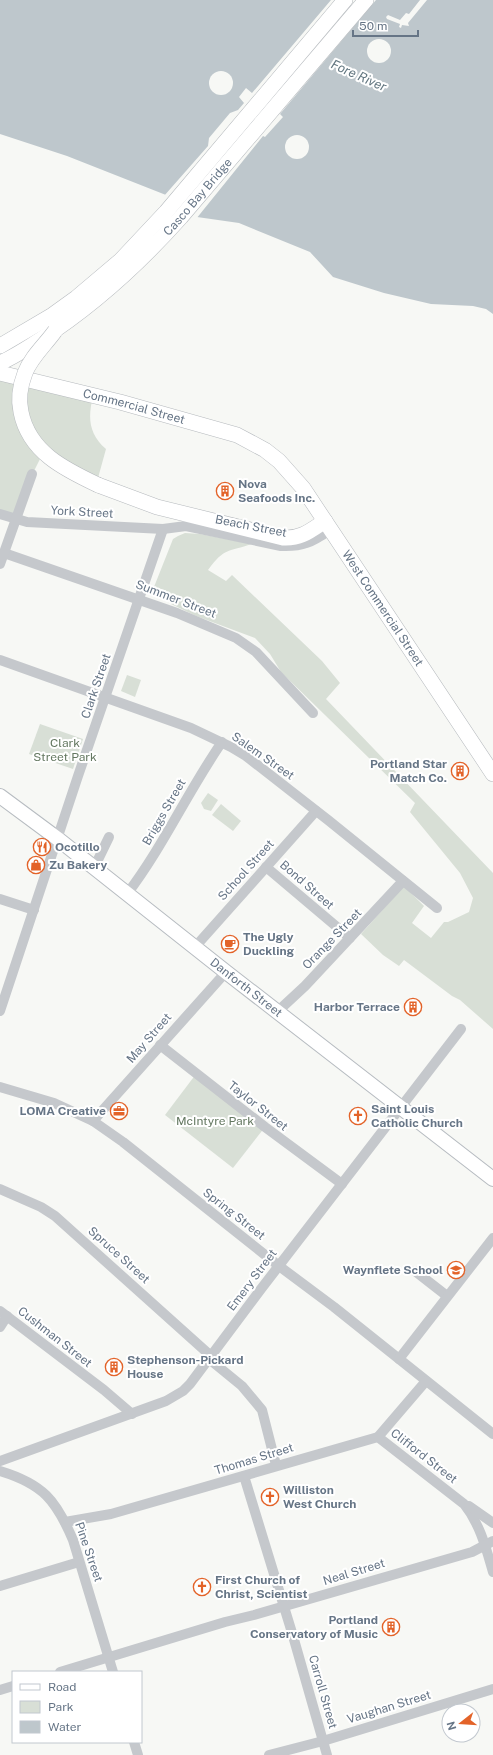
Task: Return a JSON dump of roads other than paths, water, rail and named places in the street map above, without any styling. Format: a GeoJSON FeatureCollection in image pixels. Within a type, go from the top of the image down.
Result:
{"type":"FeatureCollection","features":[{"type":"Feature","properties":{"kind":"main road","name":"Casco Bay Bridge"},"geometry":{"type":"LineString","coordinates":[[0,346],[51,316],[76,298],[121,260],[166,212],[345,0]]}},
{"type":"Feature","properties":{"kind":"main road","name":"Casco Bay Bridge"},"geometry":{"type":"LineString","coordinates":[[0,363],[55,331],[75,317],[149,252],[181,217],[366,0]]}},
{"type":"Feature","properties":{"kind":"main road"},"geometry":{"type":"LineString","coordinates":[[55,331],[46,344],[33,358],[24,374],[19,398],[23,421],[29,436],[42,451],[66,469],[98,485],[157,507],[283,538],[295,538],[327,526]]}},
{"type":"Feature","properties":{"kind":"main road","name":"Commercial Street"},"geometry":{"type":"LineString","coordinates":[[0,373],[120,402],[236,435],[265,450]]}},
{"type":"Feature","properties":{"kind":"main road","name":"West Commercial Street"},"geometry":{"type":"LineString","coordinates":[[265,450],[292,474],[493,774]]}},
{"type":"Feature","properties":{"kind":"street"},"geometry":{"type":"LineString","coordinates":[[0,564],[32,474]]}},
{"type":"Feature","properties":{"kind":"street","name":"York Street"},"geometry":{"type":"LineString","coordinates":[[0,514],[15,520],[27,522],[163,529]]}},
{"type":"Feature","properties":{"kind":"street","name":"Beach Street"},"geometry":{"type":"LineString","coordinates":[[163,529],[186,526],[281,546],[294,546],[306,544],[327,526]]}},
{"type":"Feature","properties":{"kind":"street","name":"Clark Street"},"geometry":{"type":"LineString","coordinates":[[0,1010],[163,529]]}},
{"type":"Feature","properties":{"kind":"street","name":"Summer Street"},"geometry":{"type":"LineString","coordinates":[[4,553],[139,599],[211,626],[236,638],[256,652],[313,713]]}},
{"type":"Feature","properties":{"kind":"street","name":"Salem Street"},"geometry":{"type":"LineString","coordinates":[[0,660],[191,728],[222,742],[246,756],[437,908]]}},
{"type":"Feature","properties":{"kind":"street","name":"Briggs Street"},"geometry":{"type":"LineString","coordinates":[[127,894],[151,861],[190,792],[222,742]]}},
{"type":"Feature","properties":{"kind":"street","name":"Danforth Street"},"geometry":{"type":"LineString","coordinates":[[0,796],[58,839],[277,1012],[402,1107],[493,1179]]}},
{"type":"Feature","properties":{"kind":"street","name":"School Street"},"geometry":{"type":"LineString","coordinates":[[195,947],[316,811]]}},
{"type":"Feature","properties":{"kind":"street"},"geometry":{"type":"LineString","coordinates":[[94,868],[109,837]]}},
{"type":"Feature","properties":{"kind":"street","name":"Bond Street"},"geometry":{"type":"LineString","coordinates":[[266,867],[350,938]]}},
{"type":"Feature","properties":{"kind":"street","name":"Orange Street"},"geometry":{"type":"LineString","coordinates":[[277,1012],[305,986],[403,882]]}},
{"type":"Feature","properties":{"kind":"street"},"geometry":{"type":"LineString","coordinates":[[0,898],[34,910]]}},
{"type":"Feature","properties":{"kind":"street","name":"May Street"},"geometry":{"type":"LineString","coordinates":[[93,1120],[226,972]]}},
{"type":"Feature","properties":{"kind":"street","name":"Emery Street"},"geometry":{"type":"LineString","coordinates":[[0,1461],[166,1401],[183,1391],[196,1377],[279,1266],[462,1029]]}},
{"type":"Feature","properties":{"kind":"street","name":"Taylor Street"},"geometry":{"type":"LineString","coordinates":[[160,1045],[287,1145],[342,1184]]}},
{"type":"Feature","properties":{"kind":"street","name":"Spring Street"},"geometry":{"type":"LineString","coordinates":[[0,1087],[54,1103],[93,1120],[279,1266],[334,1307],[493,1434]]}},
{"type":"Feature","properties":{"kind":"street","name":"Spruce Street"},"geometry":{"type":"LineString","coordinates":[[0,1189],[41,1207],[55,1216],[242,1386],[262,1410],[276,1465]]}},
{"type":"Feature","properties":{"kind":"street"},"geometry":{"type":"LineString","coordinates":[[399,1359],[493,1238]]}},
{"type":"Feature","properties":{"kind":"street"},"geometry":{"type":"LineString","coordinates":[[415,1270],[448,1296]]}},
{"type":"Feature","properties":{"kind":"street"},"geometry":{"type":"LineString","coordinates":[[0,1327],[3,1314]]}},
{"type":"Feature","properties":{"kind":"street","name":"Cushman Street"},"geometry":{"type":"LineString","coordinates":[[3,1314],[104,1390],[132,1414]]}},
{"type":"Feature","properties":{"kind":"street"},"geometry":{"type":"LineString","coordinates":[[378,1437],[426,1381]]}},
{"type":"Feature","properties":{"kind":"street","name":"Thomas Street"},"geometry":{"type":"LineString","coordinates":[[65,1522],[111,1514],[244,1476],[276,1465],[378,1437]]}},
{"type":"Feature","properties":{"kind":"street","name":"Clifford Street"},"geometry":{"type":"LineString","coordinates":[[378,1437],[406,1460],[493,1523]]}},
{"type":"Feature","properties":{"kind":"street","name":"Pine Street"},"geometry":{"type":"LineString","coordinates":[[0,1471],[26,1480],[41,1489],[52,1500],[65,1522],[113,1671]]}},
{"type":"Feature","properties":{"kind":"street","name":"Carroll Street"},"geometry":{"type":"LineString","coordinates":[[244,1476],[327,1755]]}},
{"type":"Feature","properties":{"kind":"street","name":"Clifford Street"},"geometry":{"type":"LineString","coordinates":[[455,1496],[474,1516],[489,1544],[493,1572]]}},
{"type":"Feature","properties":{"kind":"street","name":"Neal Street"},"geometry":{"type":"LineString","coordinates":[[63,1671],[218,1624],[284,1607],[489,1544]]}},
{"type":"Feature","properties":{"kind":"street"},"geometry":{"type":"LineString","coordinates":[[0,1586],[79,1562]]}},
{"type":"Feature","properties":{"kind":"street"},"geometry":{"type":"LineString","coordinates":[[0,1690],[12,1686]]}},
{"type":"Feature","properties":{"kind":"street","name":"Vaughan Street"},"geometry":{"type":"LineString","coordinates":[[269,1755],[323,1741],[493,1690]]}},
{"type":"Feature","properties":{"kind":"street"},"geometry":{"type":"LineString","coordinates":[[134,1743],[138,1755]]}},
{"type":"Feature","properties":{"kind":"water","name":"Fore River"},"geometry":{"type":"Polygon","coordinates":[[[0,0],[493,0],[493,314],[486,309],[473,306],[431,304],[384,293],[333,277],[310,252],[239,223],[197,217],[166,195],[67,156],[0,134],[0,0]]]}},
{"type":"Feature","properties":{"kind":"place","name":"Nova Seafoods Inc."},"geometry":{"type":"Point","coordinates":[225,491]}},
{"type":"Feature","properties":{"kind":"place","name":"Portland Star Match Co."},"geometry":{"type":"Point","coordinates":[460,771]}},
{"type":"Feature","properties":{"kind":"place","name":"Ocotillo"},"geometry":{"type":"Point","coordinates":[42,847]}},
{"type":"Feature","properties":{"kind":"place","name":"Zu Bakery"},"geometry":{"type":"Point","coordinates":[36,865]}},
{"type":"Feature","properties":{"kind":"place","name":"The Ugly Duckling"},"geometry":{"type":"Point","coordinates":[230,944]}},
{"type":"Feature","properties":{"kind":"place","name":"Harbor Terrace"},"geometry":{"type":"Point","coordinates":[413,1007]}},
{"type":"Feature","properties":{"kind":"place","name":"LOMA Creative"},"geometry":{"type":"Point","coordinates":[119,1111]}},
{"type":"Feature","properties":{"kind":"place","name":"Saint Louis Catholic Church"},"geometry":{"type":"Point","coordinates":[358,1116]}},
{"type":"Feature","properties":{"kind":"place","name":"Waynflete School"},"geometry":{"type":"Point","coordinates":[456,1270]}},
{"type":"Feature","properties":{"kind":"place","name":"Stephenson-Pickard House"},"geometry":{"type":"Point","coordinates":[114,1367]}},
{"type":"Feature","properties":{"kind":"place","name":"Williston West Church"},"geometry":{"type":"Point","coordinates":[270,1497]}},
{"type":"Feature","properties":{"kind":"place","name":"First Church of Christ, Scientist"},"geometry":{"type":"Point","coordinates":[202,1587]}},
{"type":"Feature","properties":{"kind":"place","name":"Portland Conservatory of Music"},"geometry":{"type":"Point","coordinates":[391,1627]}},
{"type":"Feature","properties":{"kind":"park label","name":"Clark Street Park"},"geometry":{"type":"Point","coordinates":[65,750]}},
{"type":"Feature","properties":{"kind":"park label","name":"McIntyre Park"},"geometry":{"type":"Point","coordinates":[215,1121]}}]}
